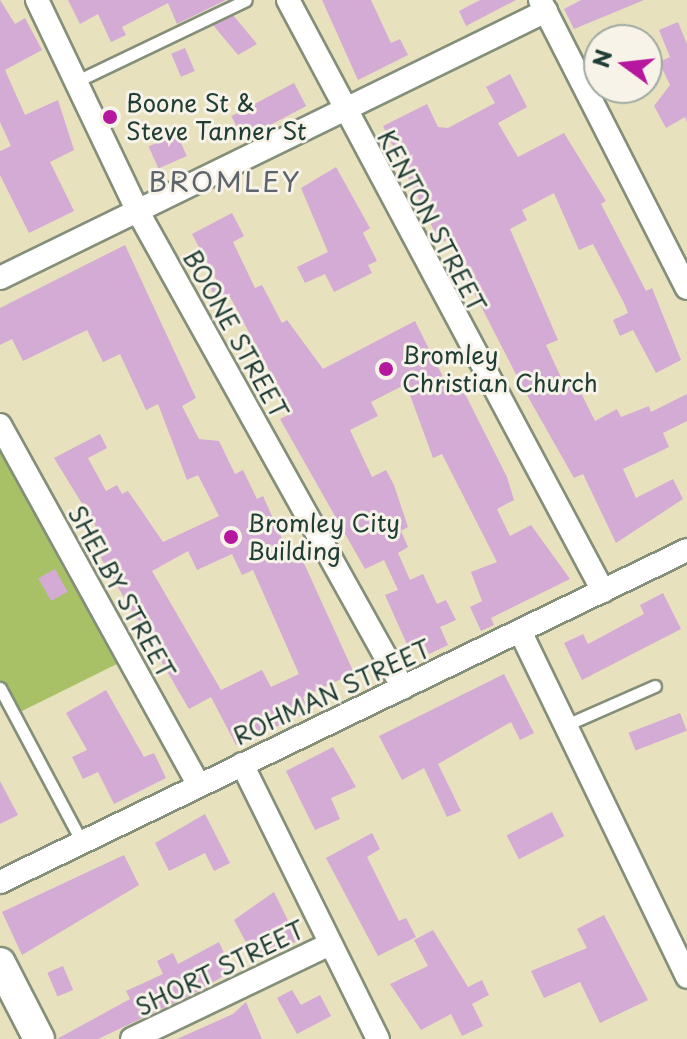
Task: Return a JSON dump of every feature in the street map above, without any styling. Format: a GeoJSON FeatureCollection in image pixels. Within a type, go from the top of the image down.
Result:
{"type":"FeatureCollection","features":[{"type":"Feature","properties":{"kind":"main road"},"geometry":{"type":"LineString","coordinates":[[0,963],[39,1039]]}},
{"type":"Feature","properties":{"kind":"street","name":"BOONE STREET"},"geometry":{"type":"LineString","coordinates":[[37,0],[137,210],[403,688]]}},
{"type":"Feature","properties":{"kind":"street","name":"KENTON STREET"},"geometry":{"type":"LineString","coordinates":[[288,0],[342,110],[603,591]]}},
{"type":"Feature","properties":{"kind":"street"},"geometry":{"type":"LineString","coordinates":[[0,278],[342,110],[543,5],[687,288]]}},
{"type":"Feature","properties":{"kind":"street","name":"SHELBY STREET"},"geometry":{"type":"LineString","coordinates":[[0,425],[199,785]]}},
{"type":"Feature","properties":{"kind":"street","name":"ROHMAN STREET"},"geometry":{"type":"LineString","coordinates":[[0,882],[687,550]]}},
{"type":"Feature","properties":{"kind":"street"},"geometry":{"type":"LineString","coordinates":[[520,631],[687,977]]}},
{"type":"Feature","properties":{"kind":"street"},"geometry":{"type":"LineString","coordinates":[[242,764],[378,1039]]}},
{"type":"Feature","properties":{"kind":"street","name":"SHORT STREET"},"geometry":{"type":"LineString","coordinates":[[132,1039],[330,944]]}},
{"type":"Feature","properties":{"kind":"lane"},"geometry":{"type":"LineString","coordinates":[[77,81],[246,0]]}},
{"type":"Feature","properties":{"kind":"lane"},"geometry":{"type":"LineString","coordinates":[[566,725],[655,686]]}},
{"type":"Feature","properties":{"kind":"lane"},"geometry":{"type":"LineString","coordinates":[[0,688],[82,842]]}},
{"type":"Feature","properties":{"kind":"green space"},"geometry":{"type":"Polygon","coordinates":[[[0,425],[129,658],[14,715],[0,688],[0,425]]]}},
{"type":"Feature","properties":{"kind":"building"},"geometry":{"type":"Polygon","coordinates":[[[0,0],[15,24],[25,18],[42,50],[5,70],[25,115],[58,100],[74,150],[50,162],[74,211],[29,233],[0,175],[0,151],[11,146],[0,122],[0,0]]]}},
{"type":"Feature","properties":{"kind":"building"},"geometry":{"type":"Polygon","coordinates":[[[68,0],[226,0],[177,24],[168,3],[122,27],[126,35],[111,42],[98,14],[80,24],[68,0]]]}},
{"type":"Feature","properties":{"kind":"building"},"geometry":{"type":"Polygon","coordinates":[[[322,0],[371,0],[391,43],[400,39],[408,55],[358,80],[322,0]]]}},
{"type":"Feature","properties":{"kind":"building"},"geometry":{"type":"Polygon","coordinates":[[[480,0],[516,0],[466,26],[459,11],[480,0]]]}},
{"type":"Feature","properties":{"kind":"building"},"geometry":{"type":"Polygon","coordinates":[[[581,0],[644,0],[574,29],[564,9],[581,0]]]}},
{"type":"Feature","properties":{"kind":"building"},"geometry":{"type":"Polygon","coordinates":[[[233,15],[257,44],[238,55],[213,25],[233,15]]]}},
{"type":"Feature","properties":{"kind":"building"},"geometry":{"type":"Polygon","coordinates":[[[678,22],[687,44],[687,122],[685,117],[666,128],[654,106],[663,104],[663,94],[670,85],[663,70],[663,60],[670,57],[663,40],[663,28],[678,22]]]}},
{"type":"Feature","properties":{"kind":"building"},"geometry":{"type":"Polygon","coordinates":[[[185,48],[195,71],[181,77],[171,54],[185,48]]]}},
{"type":"Feature","properties":{"kind":"building"},"geometry":{"type":"Polygon","coordinates":[[[510,74],[527,107],[498,123],[518,157],[564,133],[606,201],[601,204],[646,291],[652,288],[681,360],[656,373],[633,330],[620,336],[613,320],[628,313],[624,303],[593,244],[579,250],[554,193],[522,210],[527,220],[510,229],[558,340],[546,345],[566,388],[576,383],[595,421],[617,409],[621,417],[649,406],[651,412],[687,394],[687,421],[663,433],[669,447],[623,469],[636,498],[673,479],[683,499],[616,543],[583,474],[574,478],[523,388],[447,240],[440,243],[383,126],[427,104],[438,127],[448,128],[495,103],[486,87],[510,74]]]}},
{"type":"Feature","properties":{"kind":"building"},"geometry":{"type":"Polygon","coordinates":[[[294,83],[306,106],[244,139],[231,116],[294,83]]]}},
{"type":"Feature","properties":{"kind":"building"},"geometry":{"type":"Polygon","coordinates":[[[177,134],[187,156],[158,169],[149,147],[177,134]]]}},
{"type":"Feature","properties":{"kind":"building"},"geometry":{"type":"Polygon","coordinates":[[[336,167],[370,228],[363,233],[377,261],[368,265],[372,273],[334,292],[325,274],[305,283],[297,267],[328,252],[301,188],[336,167]]]}},
{"type":"Feature","properties":{"kind":"building"},"geometry":{"type":"Polygon","coordinates":[[[232,213],[244,236],[233,242],[255,288],[262,285],[282,323],[287,320],[323,369],[415,321],[446,383],[457,378],[507,477],[514,500],[497,509],[510,536],[531,525],[570,579],[491,618],[494,625],[481,631],[470,607],[482,601],[471,572],[497,562],[442,454],[433,458],[406,384],[371,402],[378,416],[350,430],[372,477],[386,470],[394,485],[408,527],[401,531],[408,547],[398,553],[410,580],[423,574],[437,604],[446,600],[456,620],[440,627],[448,645],[429,654],[423,642],[409,649],[385,595],[398,590],[384,560],[365,569],[280,419],[292,413],[229,295],[217,301],[209,285],[217,281],[192,234],[232,213]]]}},
{"type":"Feature","properties":{"kind":"building"},"geometry":{"type":"Polygon","coordinates":[[[125,245],[196,398],[182,406],[199,439],[219,441],[235,474],[243,470],[257,499],[263,496],[293,563],[302,559],[354,673],[303,697],[309,712],[236,745],[211,697],[189,709],[87,534],[97,528],[54,458],[100,434],[107,448],[88,458],[106,491],[117,485],[122,494],[128,491],[163,542],[219,516],[198,475],[187,480],[158,404],[146,410],[120,354],[103,362],[87,330],[23,361],[12,339],[0,345],[0,308],[125,245]],[[188,551],[152,571],[221,690],[262,670],[271,687],[299,674],[253,570],[242,575],[232,554],[197,570],[188,551]]]}},
{"type":"Feature","properties":{"kind":"building"},"geometry":{"type":"Polygon","coordinates":[[[55,569],[68,592],[51,601],[38,578],[55,569]]]}},
{"type":"Feature","properties":{"kind":"building"},"geometry":{"type":"Polygon","coordinates":[[[663,593],[681,629],[582,680],[564,643],[583,634],[588,644],[644,614],[640,605],[663,593]]]}},
{"type":"Feature","properties":{"kind":"building"},"geometry":{"type":"Polygon","coordinates":[[[504,674],[534,733],[520,740],[511,722],[438,764],[461,811],[447,817],[424,768],[402,780],[379,736],[504,674]]]}},
{"type":"Feature","properties":{"kind":"building"},"geometry":{"type":"Polygon","coordinates":[[[106,690],[144,757],[154,753],[166,778],[114,804],[98,772],[83,779],[72,757],[87,750],[66,713],[106,690]]]}},
{"type":"Feature","properties":{"kind":"building"},"geometry":{"type":"Polygon","coordinates":[[[680,713],[687,731],[635,750],[629,733],[680,713]]]}},
{"type":"Feature","properties":{"kind":"building"},"geometry":{"type":"Polygon","coordinates":[[[333,747],[356,787],[331,798],[340,819],[315,830],[286,771],[333,747]]]}},
{"type":"Feature","properties":{"kind":"building"},"geometry":{"type":"Polygon","coordinates":[[[0,781],[18,815],[0,824],[0,781]]]}},
{"type":"Feature","properties":{"kind":"building"},"geometry":{"type":"Polygon","coordinates":[[[552,812],[564,836],[519,859],[507,835],[552,812]]]}},
{"type":"Feature","properties":{"kind":"building"},"geometry":{"type":"Polygon","coordinates":[[[205,814],[230,863],[214,871],[205,853],[169,871],[155,843],[205,814]]]}},
{"type":"Feature","properties":{"kind":"building"},"geometry":{"type":"Polygon","coordinates":[[[372,833],[380,849],[367,857],[399,921],[406,918],[416,937],[378,956],[326,858],[372,833]]]}},
{"type":"Feature","properties":{"kind":"building"},"geometry":{"type":"Polygon","coordinates":[[[124,855],[139,885],[22,955],[2,912],[124,855]]]}},
{"type":"Feature","properties":{"kind":"building"},"geometry":{"type":"Polygon","coordinates":[[[274,892],[298,941],[255,959],[234,920],[274,892]]]}},
{"type":"Feature","properties":{"kind":"building"},"geometry":{"type":"Polygon","coordinates":[[[604,915],[648,1000],[600,1023],[580,982],[544,998],[531,971],[587,948],[577,929],[604,915]]]}},
{"type":"Feature","properties":{"kind":"building"},"geometry":{"type":"Polygon","coordinates":[[[433,930],[468,987],[482,980],[489,995],[472,1004],[483,1026],[462,1036],[451,1014],[421,1030],[390,984],[428,966],[414,940],[433,930]]]}},
{"type":"Feature","properties":{"kind":"building"},"geometry":{"type":"Polygon","coordinates":[[[219,942],[232,971],[193,994],[98,1039],[57,1039],[130,999],[126,991],[163,974],[157,961],[173,953],[178,964],[219,942]]]}},
{"type":"Feature","properties":{"kind":"building"},"geometry":{"type":"Polygon","coordinates":[[[63,966],[73,990],[58,997],[47,973],[63,966]]]}},
{"type":"Feature","properties":{"kind":"building"},"geometry":{"type":"Polygon","coordinates":[[[292,990],[301,1005],[320,995],[331,1016],[297,1034],[277,998],[292,990]]]}},
{"type":"Feature","properties":{"kind":"building"},"geometry":{"type":"Polygon","coordinates":[[[246,1002],[262,1039],[177,1039],[233,1014],[246,1002]]]}},
{"type":"Feature","properties":{"kind":"place","name":"Boone St & Steve Tanner St"},"geometry":{"type":"Point","coordinates":[110,117]}},
{"type":"Feature","properties":{"kind":"place","name":"Bromley Christian Church"},"geometry":{"type":"Point","coordinates":[386,369]}},
{"type":"Feature","properties":{"kind":"place","name":"Bromley City Building"},"geometry":{"type":"Point","coordinates":[231,537]}},
{"type":"Feature","properties":{"kind":"district","name":"BROMLEY"},"geometry":{"type":"Point","coordinates":[225,181]}}]}
